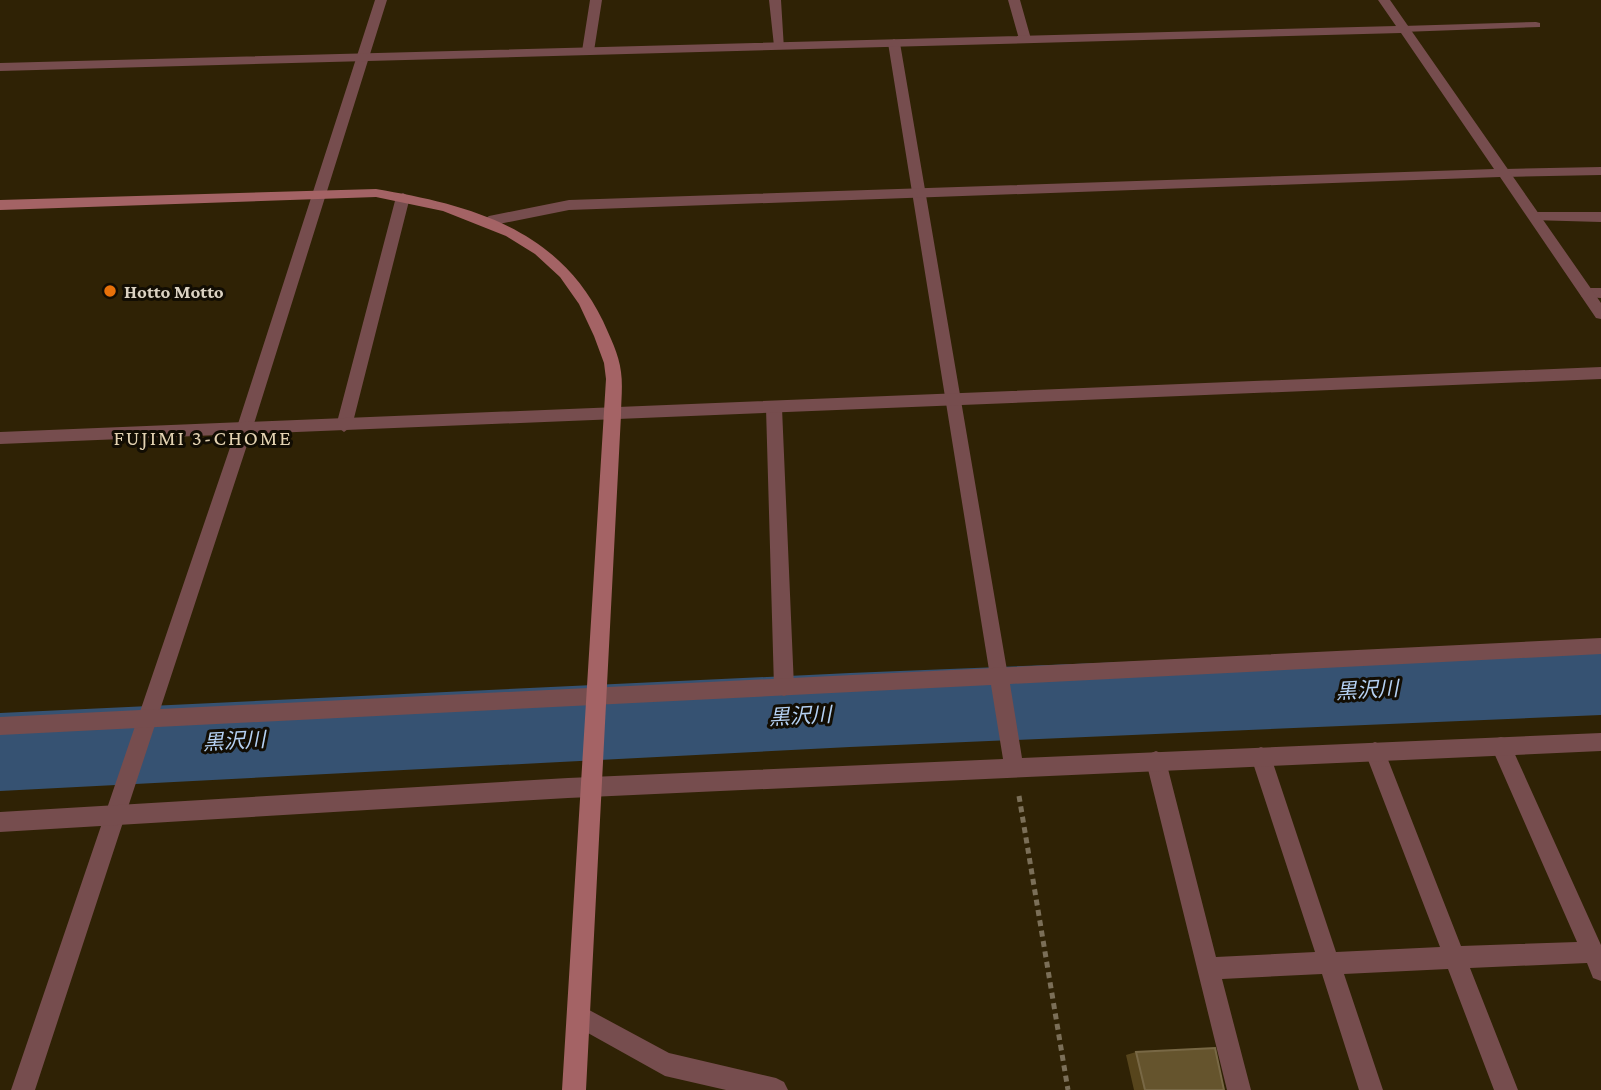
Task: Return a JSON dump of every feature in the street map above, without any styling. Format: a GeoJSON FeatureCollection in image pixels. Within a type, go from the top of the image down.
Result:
{"type":"FeatureCollection","features":[{"type":"Feature","properties":{"kind":"street"},"geometry":{"type":"LineString","coordinates":[[23,1090],[244,430],[382,0]]}},
{"type":"Feature","properties":{"kind":"street"},"geometry":{"type":"LineString","coordinates":[[588,51],[596,0]]}},
{"type":"Feature","properties":{"kind":"street"},"geometry":{"type":"LineString","coordinates":[[775,0],[780,46]]}},
{"type":"Feature","properties":{"kind":"street"},"geometry":{"type":"LineString","coordinates":[[1014,0],[1025,39]]}},
{"type":"Feature","properties":{"kind":"street"},"geometry":{"type":"LineString","coordinates":[[1384,0],[1535,217],[1594,293],[1601,314]]}},
{"type":"Feature","properties":{"kind":"street"},"geometry":{"type":"LineString","coordinates":[[0,67],[1536,25]]}},
{"type":"Feature","properties":{"kind":"street"},"geometry":{"type":"LineString","coordinates":[[894,43],[1014,768]]}},
{"type":"Feature","properties":{"kind":"street"},"geometry":{"type":"LineString","coordinates":[[489,220],[569,205],[1601,171]]}},
{"type":"Feature","properties":{"kind":"street"},"geometry":{"type":"LineString","coordinates":[[0,205],[376,193],[434,202],[489,220],[525,239],[571,279],[594,314],[613,366],[613,415],[574,1090]]}},
{"type":"Feature","properties":{"kind":"street"},"geometry":{"type":"LineString","coordinates":[[344,426],[403,197]]}},
{"type":"Feature","properties":{"kind":"street"},"geometry":{"type":"LineString","coordinates":[[1535,217],[1601,216]]}},
{"type":"Feature","properties":{"kind":"street"},"geometry":{"type":"LineString","coordinates":[[0,438],[1601,373]]}},
{"type":"Feature","properties":{"kind":"street"},"geometry":{"type":"LineString","coordinates":[[774,408],[783,687]]}},
{"type":"Feature","properties":{"kind":"street"},"geometry":{"type":"LineString","coordinates":[[0,726],[1601,646]]}},
{"type":"Feature","properties":{"kind":"street"},"geometry":{"type":"LineString","coordinates":[[0,821],[592,787],[1601,742]]}},
{"type":"Feature","properties":{"kind":"street"},"geometry":{"type":"LineString","coordinates":[[1209,968],[1455,958],[1597,961],[1501,746]]}},
{"type":"Feature","properties":{"kind":"street"},"geometry":{"type":"LineString","coordinates":[[1375,752],[1506,1090]]}},
{"type":"Feature","properties":{"kind":"street"},"geometry":{"type":"LineString","coordinates":[[1261,757],[1371,1090]]}},
{"type":"Feature","properties":{"kind":"street"},"geometry":{"type":"LineString","coordinates":[[1156,761],[1239,1090]]}},
{"type":"Feature","properties":{"kind":"street"},"geometry":{"type":"LineString","coordinates":[[578,1015],[665,1064],[776,1090]]}},
{"type":"Feature","properties":{"kind":"path"},"geometry":{"type":"LineString","coordinates":[[1014,768],[1068,1090]]}},
{"type":"Feature","properties":{"kind":"building"},"geometry":{"type":"Polygon","coordinates":[[[1215,1048],[1224,1090],[1145,1090],[1136,1052],[1215,1048]]]}},
{"type":"Feature","properties":{"kind":"waterway","name":"黒沢川"},"geometry":{"type":"LineString","coordinates":[[0,752],[850,710],[1601,679]]}},
{"type":"Feature","properties":{"kind":"place","name":"Hotto Motto"},"geometry":{"type":"Point","coordinates":[110,291]}},
{"type":"Feature","properties":{"kind":"district","name":"FUJIMI 3-CHOME"},"geometry":{"type":"Point","coordinates":[203,438]}}]}
